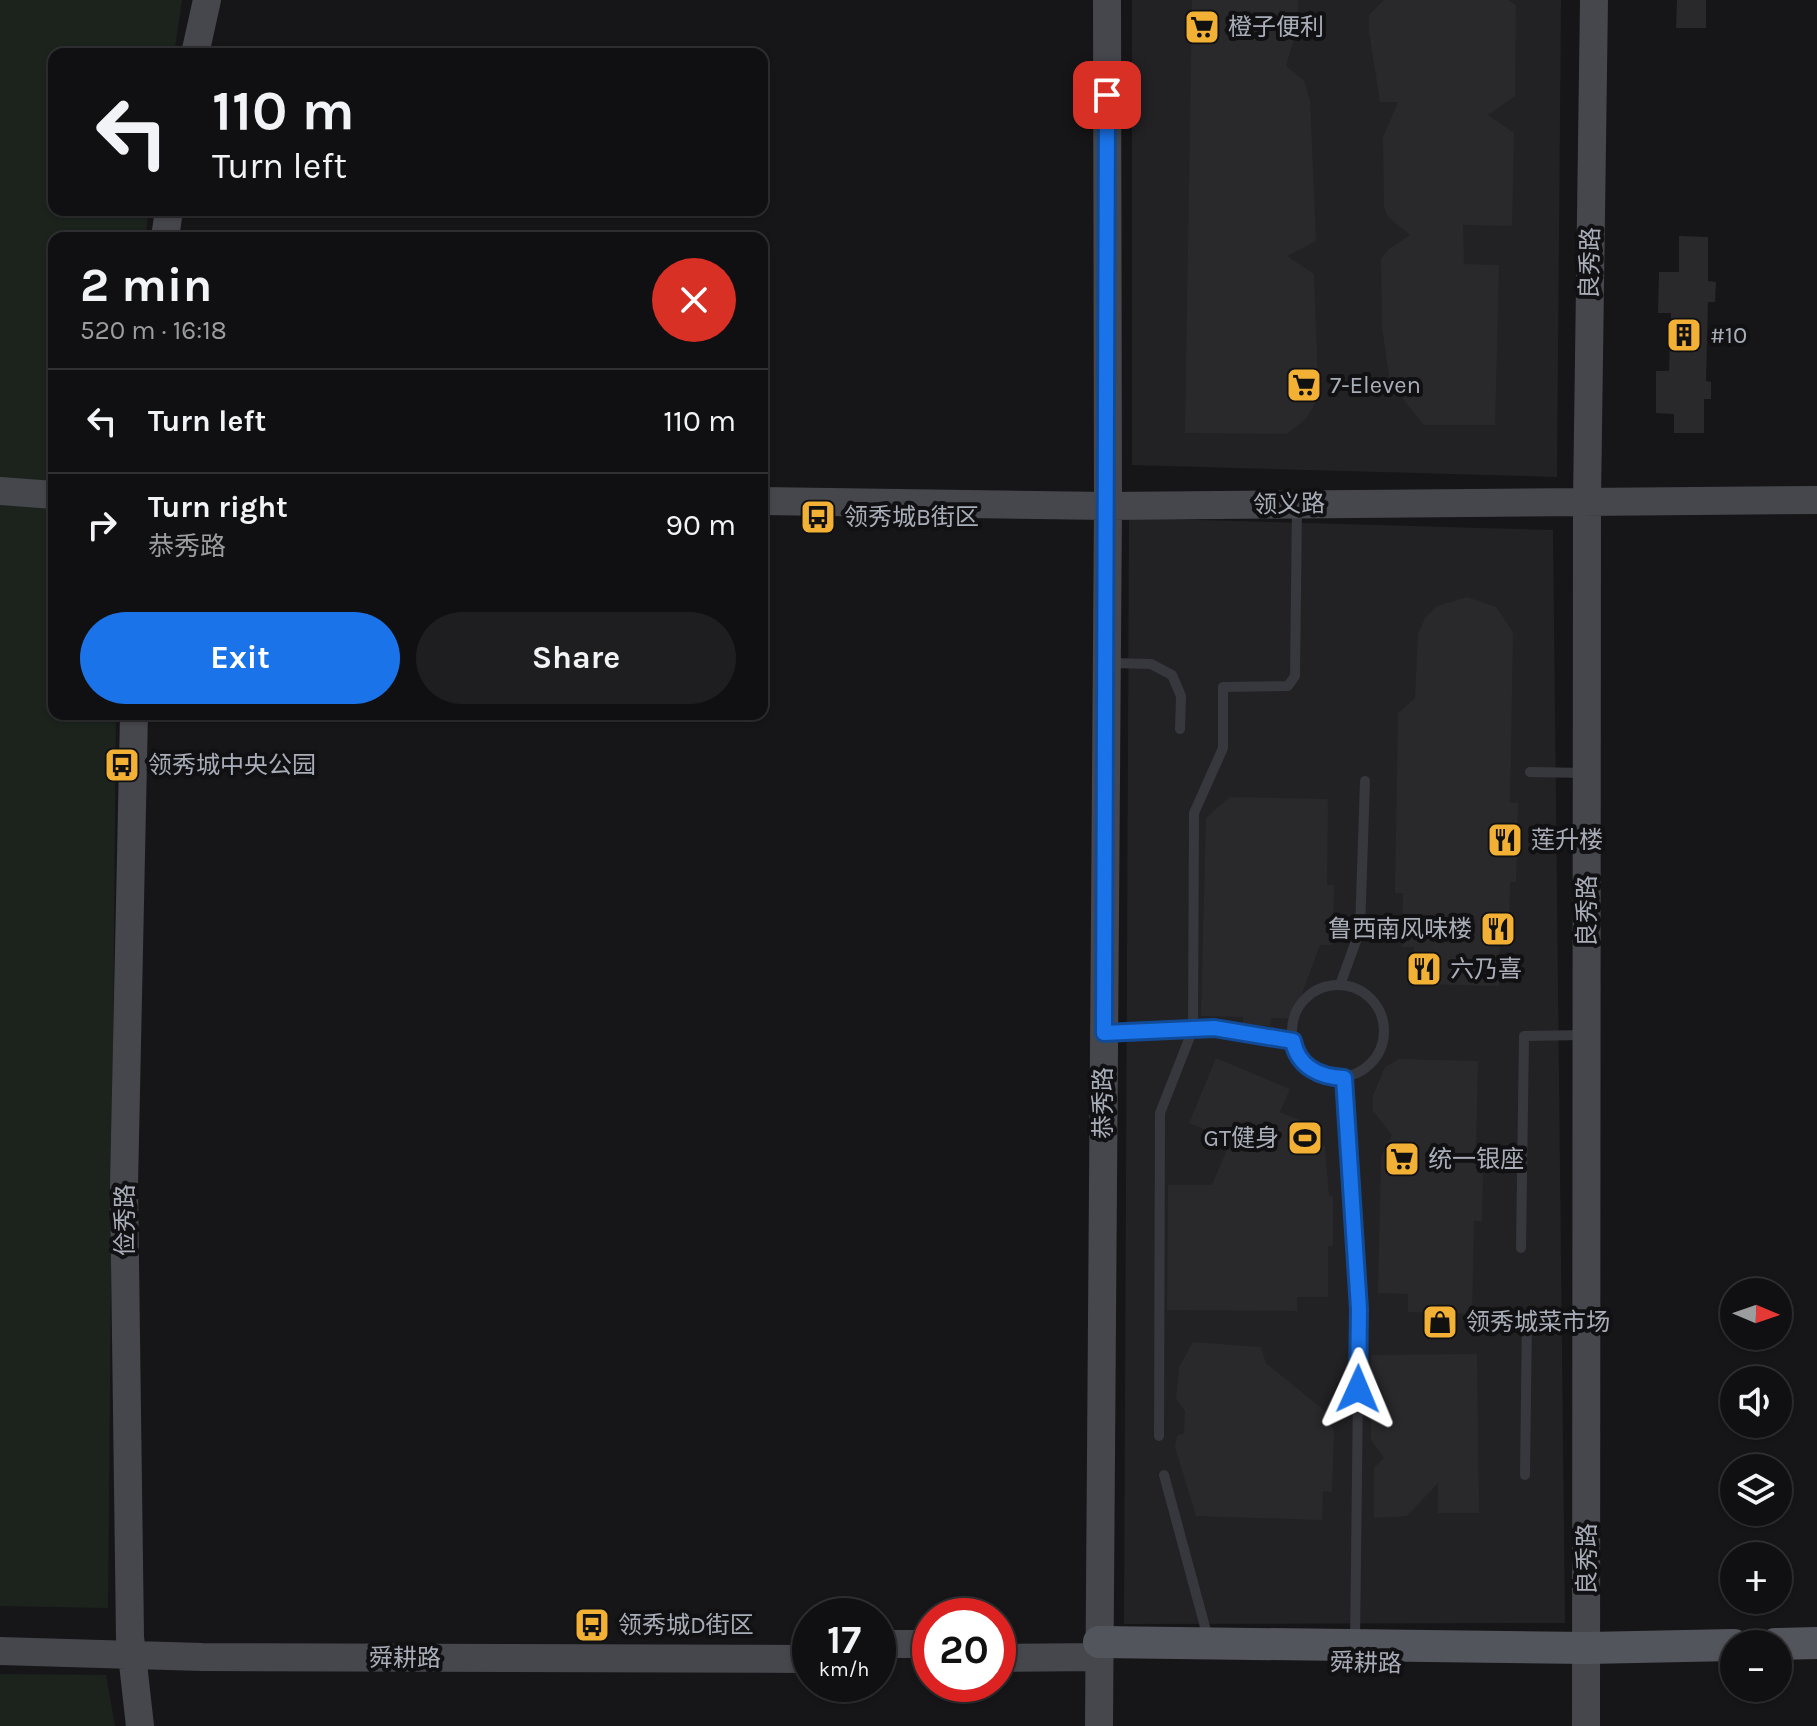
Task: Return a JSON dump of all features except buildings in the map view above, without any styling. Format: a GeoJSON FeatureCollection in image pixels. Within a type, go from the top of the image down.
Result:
{"type":"FeatureCollection","features":[{"type":"Feature","properties":{"kind":"main road","name":"舜耕路"},"geometry":{"type":"LineString","coordinates":[[1099,1650],[1210,1643],[1355,1645],[1720,1662]]}},
{"type":"Feature","properties":{"kind":"main road"},"geometry":{"type":"LineString","coordinates":[[1792,1644],[1817,1643]]}},
{"type":"Feature","properties":{"kind":"main road","name":"舜耕路"},"geometry":{"type":"LineString","coordinates":[[1099,1650],[1587,1656],[1720,1646]]}},
{"type":"Feature","properties":{"kind":"main road"},"geometry":{"type":"LineString","coordinates":[[1792,1663],[1817,1663]]}},
{"type":"Feature","properties":{"kind":"street"},"geometry":{"type":"LineString","coordinates":[[196,48],[207,0]]}},
{"type":"Feature","properties":{"kind":"street","name":"恭秀路"},"geometry":{"type":"LineString","coordinates":[[1099,1726],[1108,506],[1107,0]]}},
{"type":"Feature","properties":{"kind":"street","name":"良秀路"},"geometry":{"type":"LineString","coordinates":[[1586,1726],[1587,501],[1594,0]]}},
{"type":"Feature","properties":{"kind":"street"},"geometry":{"type":"LineString","coordinates":[[0,491],[48,495]]}},
{"type":"Feature","properties":{"kind":"street","name":"领义路"},"geometry":{"type":"LineString","coordinates":[[768,501],[1108,506],[1817,500]]}},
{"type":"Feature","properties":{"kind":"street","name":"俭秀路"},"geometry":{"type":"LineString","coordinates":[[134,720],[124,1186],[131,1645],[140,1726]]}},
{"type":"Feature","properties":{"kind":"street","name":"舜耕路"},"geometry":{"type":"LineString","coordinates":[[0,1635],[263,1657],[792,1659]]}},
{"type":"Feature","properties":{"kind":"street","name":"舜耕路"},"geometry":{"type":"LineString","coordinates":[[1016,1644],[1099,1650]]}},
{"type":"Feature","properties":{"kind":"street","name":"舜耕路"},"geometry":{"type":"LineString","coordinates":[[0,1651],[131,1645],[792,1645]]}},
{"type":"Feature","properties":{"kind":"street","name":"舜耕路"},"geometry":{"type":"LineString","coordinates":[[1016,1657],[1099,1650]]}},
{"type":"Feature","properties":{"kind":"lane"},"geometry":{"type":"LineString","coordinates":[[1159,1436],[1160,1113],[1193,1029],[1194,813],[1223,748],[1223,687],[1288,686],[1295,676],[1297,504]]}},
{"type":"Feature","properties":{"kind":"lane"},"geometry":{"type":"LineString","coordinates":[[1106,663],[1151,664],[1172,675],[1181,696],[1180,729]]}},
{"type":"Feature","properties":{"kind":"lane"},"geometry":{"type":"LineString","coordinates":[[1530,772],[1587,773]]}},
{"type":"Feature","properties":{"kind":"lane"},"geometry":{"type":"LineString","coordinates":[[1340,985],[1360,930],[1365,781]]}},
{"type":"Feature","properties":{"kind":"lane"},"geometry":{"type":"LineString","coordinates":[[1340,985],[1368,996],[1378,1007],[1384,1037],[1371,1065],[1344,1078],[1314,1072],[1303,1062],[1293,1041],[1293,1018],[1300,1004],[1311,993],[1340,985]]}},
{"type":"Feature","properties":{"kind":"lane"},"geometry":{"type":"LineString","coordinates":[[1104,1033],[1214,1028],[1293,1041]]}},
{"type":"Feature","properties":{"kind":"lane"},"geometry":{"type":"LineString","coordinates":[[1521,1248],[1524,1036],[1587,1035]]}},
{"type":"Feature","properties":{"kind":"lane"},"geometry":{"type":"LineString","coordinates":[[1344,1078],[1359,1309],[1355,1645]]}},
{"type":"Feature","properties":{"kind":"lane"},"geometry":{"type":"LineString","coordinates":[[1525,1475],[1527,1315],[1587,1315]]}},
{"type":"Feature","properties":{"kind":"lane"},"geometry":{"type":"LineString","coordinates":[[1164,1475],[1210,1643]]}},
{"type":"Feature","properties":{"kind":"shaded area"},"geometry":{"type":"Polygon","coordinates":[[[0,0],[182,0],[175,48],[48,48],[48,216],[148,216],[146,232],[48,232],[48,720],[116,720],[108,1608],[0,1606],[0,0]]]}},
{"type":"Feature","properties":{"kind":"shaded area"},"geometry":{"type":"Polygon","coordinates":[[[1132,0],[1561,0],[1557,477],[1132,465],[1132,0]]]}},
{"type":"Feature","properties":{"kind":"shaded area"},"geometry":{"type":"Polygon","coordinates":[[[1129,518],[1553,530],[1565,1623],[1124,1624],[1129,518]]]}},
{"type":"Feature","properties":{"kind":"shaded area"},"geometry":{"type":"Polygon","coordinates":[[[0,1674],[106,1675],[115,1726],[0,1726],[0,1674]]]}},
{"type":"Feature","properties":{"kind":"place","name":"橙子便利"},"geometry":{"type":"Point","coordinates":[1202,27]}},
{"type":"Feature","properties":{"kind":"place","name":"#10"},"geometry":{"type":"Point","coordinates":[1684,335]}},
{"type":"Feature","properties":{"kind":"place","name":"7-Eleven"},"geometry":{"type":"Point","coordinates":[1304,385]}},
{"type":"Feature","properties":{"kind":"place","name":"领秀城B街区"},"geometry":{"type":"Point","coordinates":[818,517]}},
{"type":"Feature","properties":{"kind":"place","name":"领秀城中央公园"},"geometry":{"type":"Point","coordinates":[122,765]}},
{"type":"Feature","properties":{"kind":"place","name":"莲升楼"},"geometry":{"type":"Point","coordinates":[1505,840]}},
{"type":"Feature","properties":{"kind":"place","name":"鲁西南风味楼"},"geometry":{"type":"Point","coordinates":[1498,929]}},
{"type":"Feature","properties":{"kind":"place","name":"六乃喜"},"geometry":{"type":"Point","coordinates":[1424,969]}},
{"type":"Feature","properties":{"kind":"place","name":"GT健身"},"geometry":{"type":"Point","coordinates":[1305,1138]}},
{"type":"Feature","properties":{"kind":"place","name":"统一银座"},"geometry":{"type":"Point","coordinates":[1402,1159]}},
{"type":"Feature","properties":{"kind":"place","name":"领秀城菜市场"},"geometry":{"type":"Point","coordinates":[1440,1322]}},
{"type":"Feature","properties":{"kind":"place","name":"领秀城D街区"},"geometry":{"type":"Point","coordinates":[592,1625]}},
{"type":"Feature","properties":{"kind":"route"},"geometry":{"type":"LineString","coordinates":[[1107,95],[1104,1033],[1214,1028],[1293,1041],[1303,1062],[1314,1072],[1344,1078],[1359,1309],[1358,1389]]}}]}
